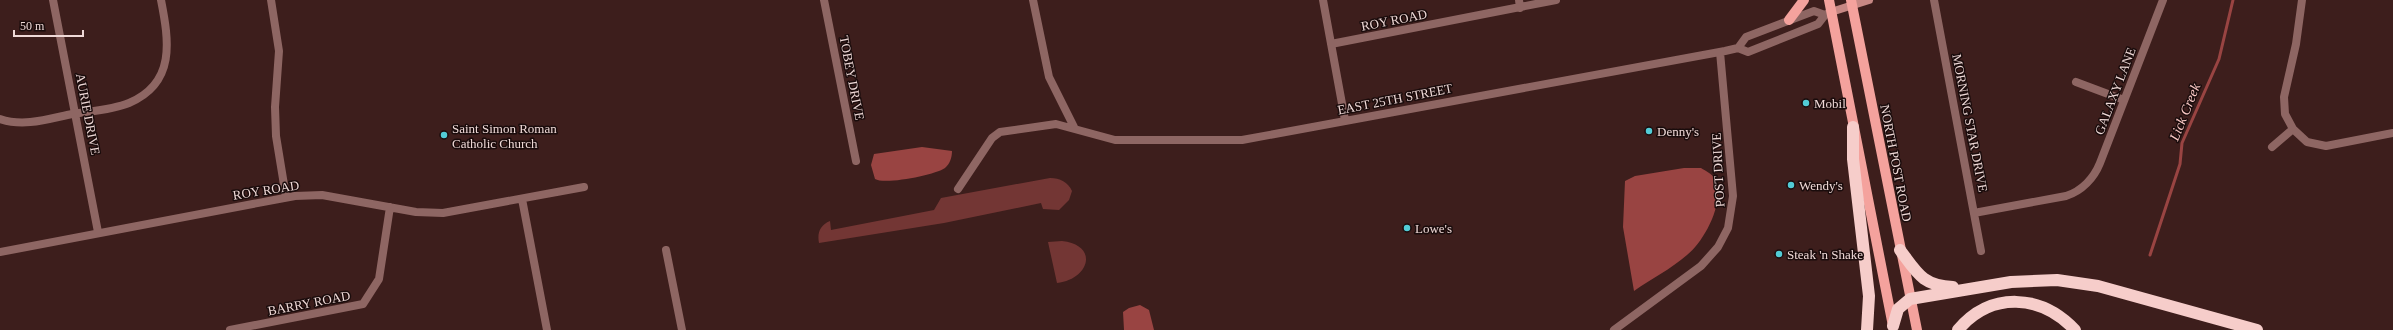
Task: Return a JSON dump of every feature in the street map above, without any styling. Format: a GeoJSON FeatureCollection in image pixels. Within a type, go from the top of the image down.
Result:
{"type":"FeatureCollection","features":[{"type":"Feature","properties":{"kind":"highway"},"geometry":{"type":"LineString","coordinates":[[1854,127],[1853,159],[1869,296],[1867,330]]}},
{"type":"Feature","properties":{"kind":"highway"},"geometry":{"type":"LineString","coordinates":[[1900,250],[1925,281],[1938,286],[1975,288]]}},
{"type":"Feature","properties":{"kind":"highway"},"geometry":{"type":"LineString","coordinates":[[1893,328],[1898,309],[1910,299],[2030,280],[2078,282],[2257,330]]}},
{"type":"Feature","properties":{"kind":"highway"},"geometry":{"type":"LineString","coordinates":[[1958,330],[1975,314],[1987,307],[2015,301],[2048,308],[2075,330]]}},
{"type":"Feature","properties":{"kind":"main road"},"geometry":{"type":"LineString","coordinates":[[1789,20],[1804,0]]}},
{"type":"Feature","properties":{"kind":"main road"},"geometry":{"type":"LineString","coordinates":[[1829,0],[1828,13],[1854,127],[1893,328]]}},
{"type":"Feature","properties":{"kind":"main road","name":"NORTH POST ROAD"},"geometry":{"type":"LineString","coordinates":[[1852,2],[1916,330]]}},
{"type":"Feature","properties":{"kind":"street","name":"AURIE DRIVE"},"geometry":{"type":"LineString","coordinates":[[53,0],[98,232]]}},
{"type":"Feature","properties":{"kind":"street"},"geometry":{"type":"LineString","coordinates":[[0,119],[25,123],[129,103],[141,97],[156,82],[164,66],[168,49],[161,0]]}},
{"type":"Feature","properties":{"kind":"street"},"geometry":{"type":"LineString","coordinates":[[271,0],[278,38],[280,60],[275,103],[275,130],[286,197]]}},
{"type":"Feature","properties":{"kind":"street","name":"TOBEY DRIVE"},"geometry":{"type":"LineString","coordinates":[[824,0],[856,161]]}},
{"type":"Feature","properties":{"kind":"street"},"geometry":{"type":"LineString","coordinates":[[1033,0],[1049,77],[1074,127]]}},
{"type":"Feature","properties":{"kind":"street"},"geometry":{"type":"LineString","coordinates":[[1323,0],[1345,120]]}},
{"type":"Feature","properties":{"kind":"street","name":"ROY ROAD"},"geometry":{"type":"LineString","coordinates":[[1331,44],[1519,4],[1556,0]]}},
{"type":"Feature","properties":{"kind":"street","name":"EAST 25TH STREET"},"geometry":{"type":"LineString","coordinates":[[958,189],[992,138],[998,133],[1056,124],[1074,127],[1091,135],[1116,140],[1234,141],[1738,48],[1748,52],[1818,24],[1828,13],[1852,2],[1869,0]]}},
{"type":"Feature","properties":{"kind":"street","name":"MORNING STAR DRIVE"},"geometry":{"type":"LineString","coordinates":[[1934,0],[1981,251]]}},
{"type":"Feature","properties":{"kind":"street","name":"GALAXY LANE"},"geometry":{"type":"LineString","coordinates":[[1974,213],[2066,196],[2083,187],[2099,166],[2163,0]]}},
{"type":"Feature","properties":{"kind":"street"},"geometry":{"type":"LineString","coordinates":[[2302,0],[2296,44],[2284,93],[2286,117],[2293,129],[2305,140],[2326,146],[2393,133]]}},
{"type":"Feature","properties":{"kind":"street","name":"EAST 25TH STREET"},"geometry":{"type":"LineString","coordinates":[[1738,48],[1746,37],[1789,20],[1814,11],[1828,13]]}},
{"type":"Feature","properties":{"kind":"street","name":"POST DRIVE"},"geometry":{"type":"LineString","coordinates":[[1614,330],[1701,266],[1718,248],[1728,228],[1733,196],[1720,52]]}},
{"type":"Feature","properties":{"kind":"street"},"geometry":{"type":"LineString","coordinates":[[2076,82],[2124,100]]}},
{"type":"Feature","properties":{"kind":"street"},"geometry":{"type":"LineString","coordinates":[[2272,147],[2293,129]]}},
{"type":"Feature","properties":{"kind":"street","name":"ROY ROAD"},"geometry":{"type":"LineString","coordinates":[[0,252],[286,197],[322,196],[390,208],[443,213],[584,187]]}},
{"type":"Feature","properties":{"kind":"street"},"geometry":{"type":"LineString","coordinates":[[522,199],[546,330]]}},
{"type":"Feature","properties":{"kind":"street","name":"BARRY ROAD"},"geometry":{"type":"LineString","coordinates":[[230,330],[363,304],[379,278],[390,208]]}},
{"type":"Feature","properties":{"kind":"street"},"geometry":{"type":"LineString","coordinates":[[666,250],[682,330]]}},
{"type":"Feature","properties":{"kind":"shaded area"},"geometry":{"type":"Polygon","coordinates":[[[922,147],[952,151],[951,158],[945,168],[931,174],[899,180],[880,181],[875,179],[871,165],[874,154],[922,147]]]}},
{"type":"Feature","properties":{"kind":"shaded area"},"geometry":{"type":"Polygon","coordinates":[[[1684,168],[1701,168],[1711,174],[1715,179],[1718,188],[1718,198],[1712,220],[1694,249],[1674,265],[1634,291],[1623,227],[1625,181],[1635,176],[1684,168]]]}},
{"type":"Feature","properties":{"kind":"shaded area"},"geometry":{"type":"Polygon","coordinates":[[[1050,178],[1063,181],[1072,191],[1069,200],[1059,210],[1043,209],[1041,203],[944,223],[819,243],[818,236],[820,230],[830,221],[831,230],[934,210],[941,198],[1050,178]]]}},
{"type":"Feature","properties":{"kind":"shaded area"},"geometry":{"type":"Polygon","coordinates":[[[1062,241],[1074,244],[1081,249],[1085,255],[1086,262],[1083,269],[1077,275],[1068,280],[1057,283],[1048,242],[1062,241]]]}},
{"type":"Feature","properties":{"kind":"shaded area"},"geometry":{"type":"Polygon","coordinates":[[[1140,305],[1149,310],[1154,330],[1124,330],[1123,312],[1129,308],[1140,305]]]}},
{"type":"Feature","properties":{"kind":"waterway","name":"Lick Creek"},"geometry":{"type":"LineString","coordinates":[[2150,255],[2180,164],[2182,143],[2219,59],[2233,0]]}},
{"type":"Feature","properties":{"kind":"place","name":"Mobil"},"geometry":{"type":"Point","coordinates":[1806,103]}},
{"type":"Feature","properties":{"kind":"place","name":"Denny's"},"geometry":{"type":"Point","coordinates":[1649,131]}},
{"type":"Feature","properties":{"kind":"place","name":"Saint Simon Roman Catholic Church"},"geometry":{"type":"Point","coordinates":[444,135]}},
{"type":"Feature","properties":{"kind":"place","name":"Wendy's"},"geometry":{"type":"Point","coordinates":[1791,185]}},
{"type":"Feature","properties":{"kind":"place","name":"Lowe's"},"geometry":{"type":"Point","coordinates":[1407,228]}},
{"type":"Feature","properties":{"kind":"place","name":"Steak 'n Shake"},"geometry":{"type":"Point","coordinates":[1779,254]}}]}
